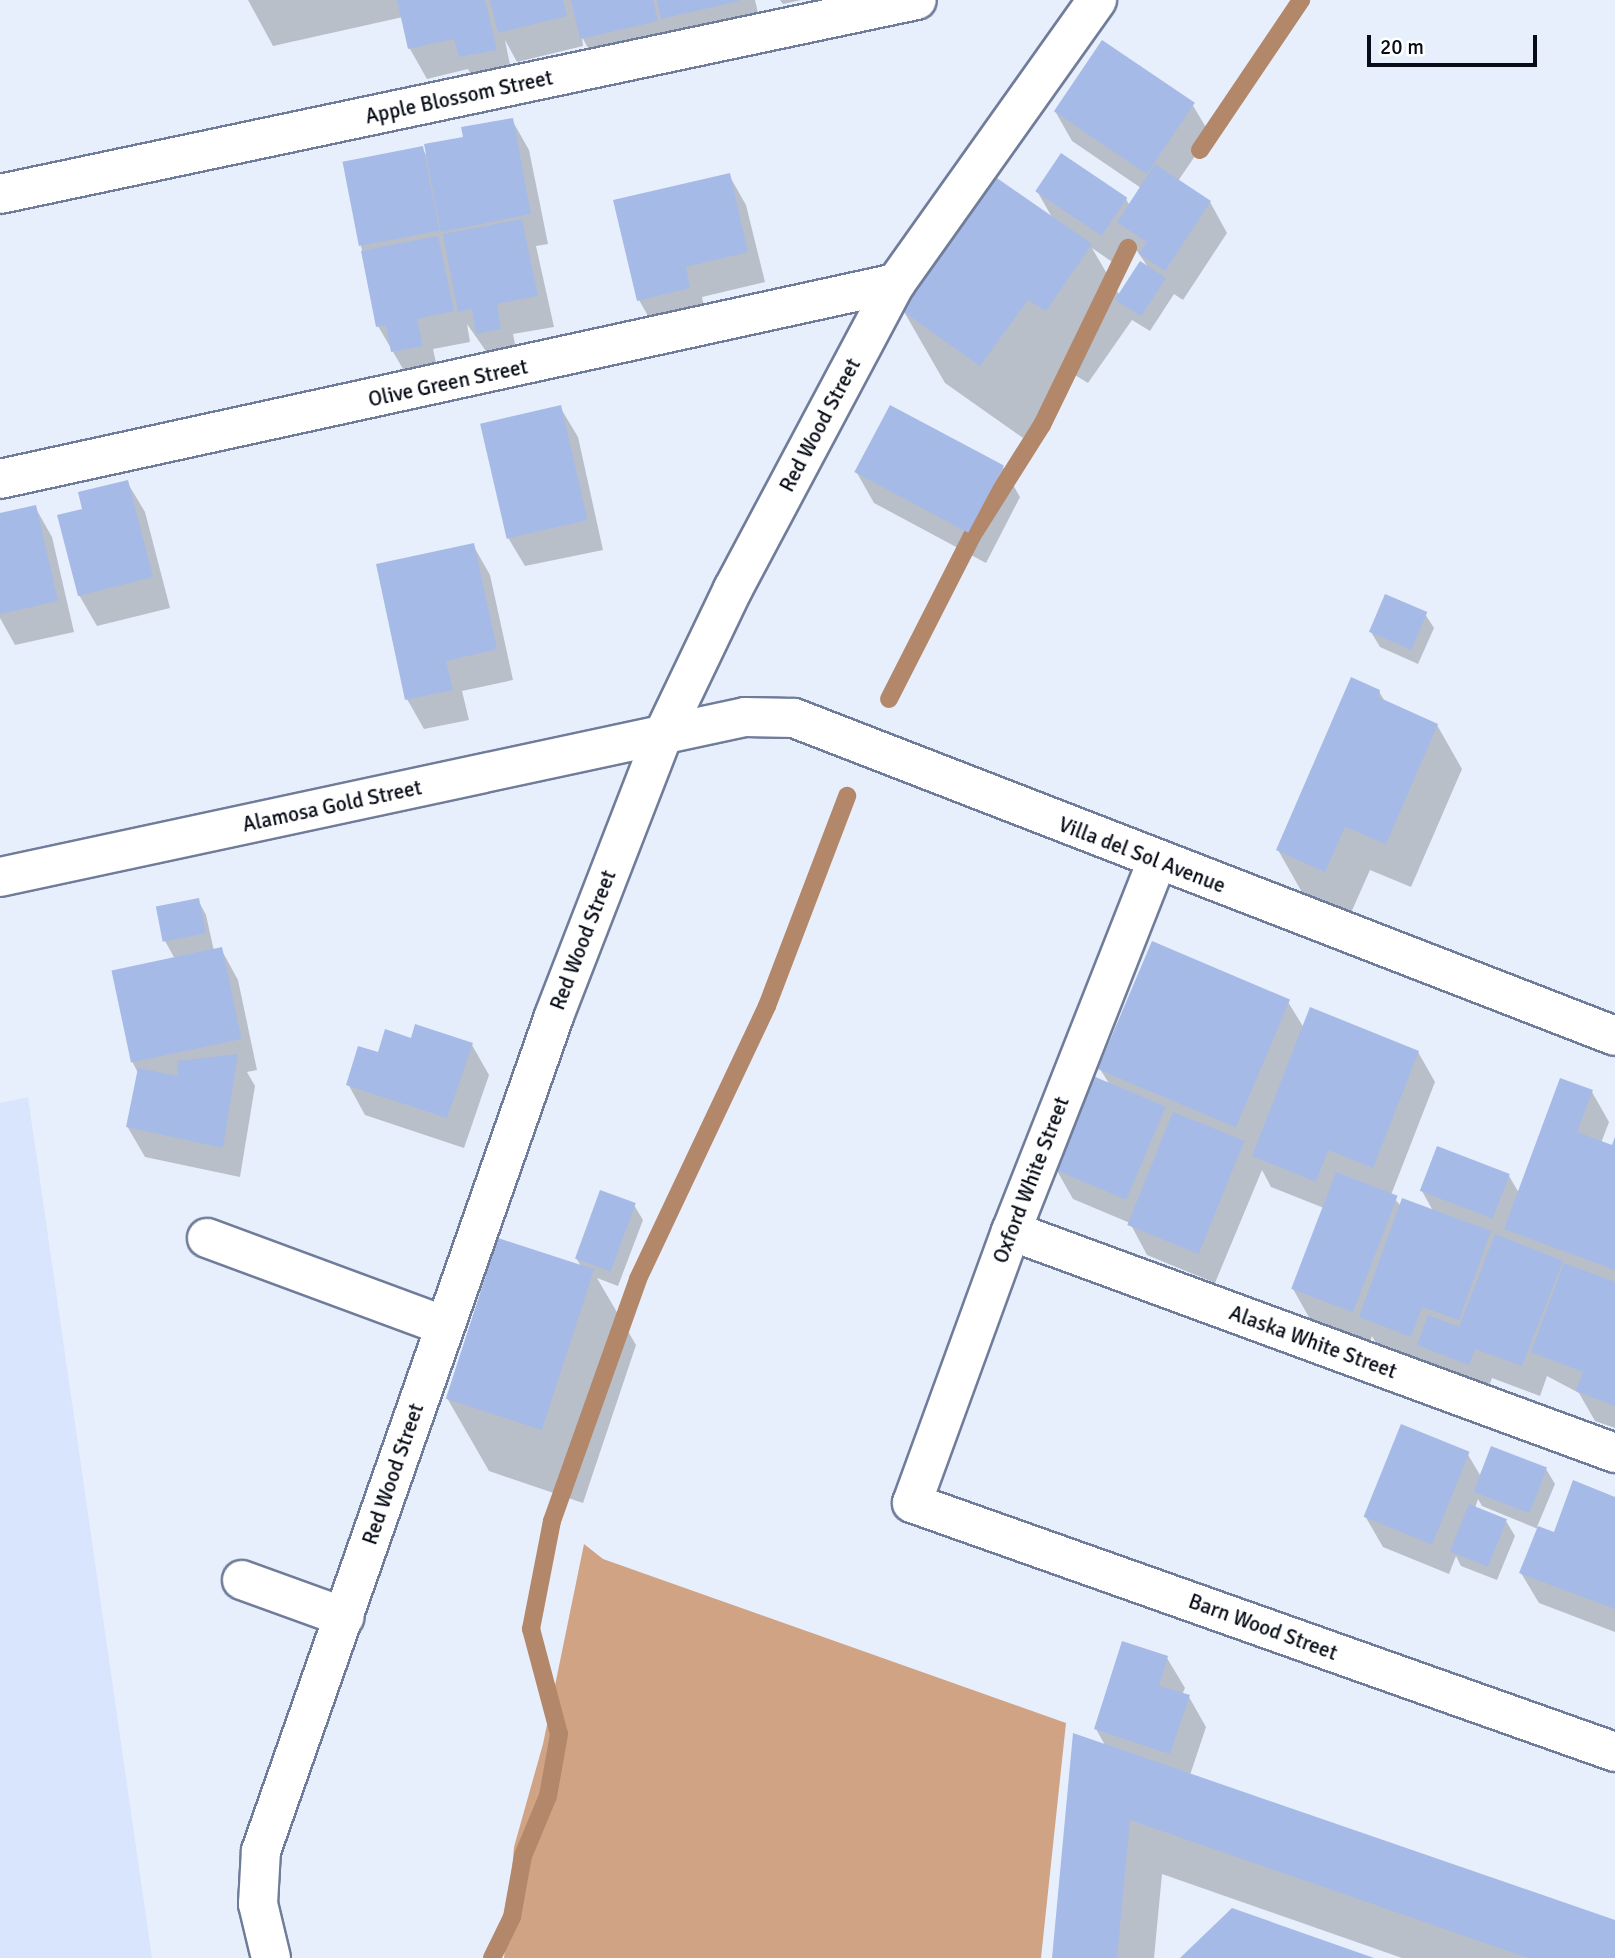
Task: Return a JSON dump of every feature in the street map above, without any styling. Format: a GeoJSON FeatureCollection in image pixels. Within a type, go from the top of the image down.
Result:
{"type":"FeatureCollection","features":[{"type":"Feature","properties":{"kind":"street","name":"Apple Blossom Street"},"geometry":{"type":"LineString","coordinates":[[0,194],[917,0]]}},
{"type":"Feature","properties":{"kind":"street","name":"Red Wood Street"},"geometry":{"type":"LineString","coordinates":[[271,1958],[258,1905],[261,1851],[344,1617],[442,1325],[554,1016],[663,735],[733,589],[896,283],[1097,0]]}},
{"type":"Feature","properties":{"kind":"street","name":"Olive Green Street"},"geometry":{"type":"LineString","coordinates":[[0,479],[896,283]]}},
{"type":"Feature","properties":{"kind":"street","name":"Villa del Sol Avenue"},"geometry":{"type":"LineString","coordinates":[[663,735],[745,718],[794,718],[1157,861],[1615,1036]]}},
{"type":"Feature","properties":{"kind":"street","name":"Alamosa Gold Street"},"geometry":{"type":"LineString","coordinates":[[0,877],[663,735]]}},
{"type":"Feature","properties":{"kind":"street","name":"Oxford White Street"},"geometry":{"type":"LineString","coordinates":[[912,1503],[1011,1231],[1157,861]]}},
{"type":"Feature","properties":{"kind":"street","name":"Alaska White Street"},"geometry":{"type":"LineString","coordinates":[[1011,1231],[1615,1453]]}},
{"type":"Feature","properties":{"kind":"street"},"geometry":{"type":"LineString","coordinates":[[206,1238],[442,1325]]}},
{"type":"Feature","properties":{"kind":"street","name":"Barn Wood Street"},"geometry":{"type":"LineString","coordinates":[[912,1503],[1615,1752]]}},
{"type":"Feature","properties":{"kind":"street"},"geometry":{"type":"LineString","coordinates":[[242,1580],[344,1617]]}},
{"type":"Feature","properties":{"kind":"shaded area"},"geometry":{"type":"Polygon","coordinates":[[[28,1097],[152,1958],[0,1958],[0,1103],[28,1097]]]}},
{"type":"Feature","properties":{"kind":"shaded area"},"geometry":{"type":"Polygon","coordinates":[[[584,1544],[603,1559],[1066,1723],[1041,1958],[504,1958],[514,1847],[543,1744],[584,1544]]]}},
{"type":"Feature","properties":{"kind":"building"},"geometry":{"type":"Polygon","coordinates":[[[397,0],[485,0],[497,50],[459,57],[454,39],[408,49],[397,0]]]}},
{"type":"Feature","properties":{"kind":"building"},"geometry":{"type":"Polygon","coordinates":[[[490,0],[563,0],[567,16],[498,33],[490,0]]]}},
{"type":"Feature","properties":{"kind":"building"},"geometry":{"type":"Polygon","coordinates":[[[571,0],[653,0],[658,21],[580,39],[571,0]]]}},
{"type":"Feature","properties":{"kind":"building"},"geometry":{"type":"Polygon","coordinates":[[[657,0],[739,0],[739,1],[661,19],[657,0]]]}},
{"type":"Feature","properties":{"kind":"building"},"geometry":{"type":"Polygon","coordinates":[[[1102,40],[1195,103],[1147,174],[1054,111],[1102,40]]]}},
{"type":"Feature","properties":{"kind":"building"},"geometry":{"type":"Polygon","coordinates":[[[513,118],[531,214],[441,232],[424,144],[463,137],[461,127],[513,118]]]}},
{"type":"Feature","properties":{"kind":"building"},"geometry":{"type":"Polygon","coordinates":[[[423,146],[439,230],[359,246],[343,162],[423,146]]]}},
{"type":"Feature","properties":{"kind":"building"},"geometry":{"type":"Polygon","coordinates":[[[1061,153],[1127,198],[1102,236],[1035,191],[1061,153]]]}},
{"type":"Feature","properties":{"kind":"building"},"geometry":{"type":"Polygon","coordinates":[[[1155,164],[1211,201],[1165,271],[1139,254],[1147,242],[1117,222],[1155,164]]]}},
{"type":"Feature","properties":{"kind":"building"},"geometry":{"type":"Polygon","coordinates":[[[730,173],[748,252],[686,267],[690,288],[637,301],[613,200],[730,173]]]}},
{"type":"Feature","properties":{"kind":"building"},"geometry":{"type":"Polygon","coordinates":[[[994,176],[1092,244],[1046,311],[1028,300],[980,366],[901,310],[994,176]]]}},
{"type":"Feature","properties":{"kind":"building"},"geometry":{"type":"Polygon","coordinates":[[[522,219],[538,296],[497,304],[501,329],[476,334],[472,309],[458,312],[443,234],[522,219]]]}},
{"type":"Feature","properties":{"kind":"building"},"geometry":{"type":"Polygon","coordinates":[[[438,236],[454,311],[417,319],[423,346],[391,352],[386,325],[376,327],[361,251],[438,236]]]}},
{"type":"Feature","properties":{"kind":"building"},"geometry":{"type":"Polygon","coordinates":[[[1140,261],[1166,278],[1141,316],[1115,300],[1140,261]]]}},
{"type":"Feature","properties":{"kind":"building"},"geometry":{"type":"Polygon","coordinates":[[[561,405],[588,520],[507,539],[480,424],[561,405]]]}},
{"type":"Feature","properties":{"kind":"building"},"geometry":{"type":"Polygon","coordinates":[[[890,405],[1004,466],[968,533],[854,472],[890,405]]]}},
{"type":"Feature","properties":{"kind":"building"},"geometry":{"type":"Polygon","coordinates":[[[128,480],[153,577],[78,596],[57,515],[82,509],[78,492],[128,480]]]}},
{"type":"Feature","properties":{"kind":"building"},"geometry":{"type":"Polygon","coordinates":[[[36,505],[58,601],[0,614],[0,513],[36,505]]]}},
{"type":"Feature","properties":{"kind":"building"},"geometry":{"type":"Polygon","coordinates":[[[474,543],[497,649],[446,661],[453,690],[405,700],[376,564],[474,543]]]}},
{"type":"Feature","properties":{"kind":"building"},"geometry":{"type":"Polygon","coordinates":[[[1385,594],[1427,612],[1411,650],[1369,632],[1385,594]]]}},
{"type":"Feature","properties":{"kind":"building"},"geometry":{"type":"Polygon","coordinates":[[[1351,677],[1380,690],[1378,697],[1438,724],[1386,844],[1345,827],[1325,872],[1276,850],[1351,677]]]}},
{"type":"Feature","properties":{"kind":"building"},"geometry":{"type":"Polygon","coordinates":[[[199,898],[206,933],[163,942],[156,906],[199,898]]]}},
{"type":"Feature","properties":{"kind":"building"},"geometry":{"type":"Polygon","coordinates":[[[1152,941],[1290,1000],[1236,1128],[1098,1069],[1152,941]]]}},
{"type":"Feature","properties":{"kind":"building"},"geometry":{"type":"Polygon","coordinates":[[[222,947],[242,1039],[131,1062],[111,970],[222,947]]]}},
{"type":"Feature","properties":{"kind":"building"},"geometry":{"type":"Polygon","coordinates":[[[1310,1007],[1419,1051],[1373,1168],[1328,1150],[1316,1182],[1252,1156],[1310,1007]]]}},
{"type":"Feature","properties":{"kind":"building"},"geometry":{"type":"Polygon","coordinates":[[[415,1024],[473,1043],[447,1118],[346,1085],[358,1046],[378,1052],[385,1029],[411,1038],[415,1024]]]}},
{"type":"Feature","properties":{"kind":"building"},"geometry":{"type":"Polygon","coordinates":[[[238,1054],[223,1148],[126,1127],[138,1068],[178,1076],[177,1061],[238,1054]]]}},
{"type":"Feature","properties":{"kind":"building"},"geometry":{"type":"Polygon","coordinates":[[[1093,1076],[1166,1107],[1126,1200],[1054,1169],[1093,1076]]]}},
{"type":"Feature","properties":{"kind":"building"},"geometry":{"type":"Polygon","coordinates":[[[1560,1078],[1593,1090],[1577,1132],[1612,1145],[1615,1137],[1615,1270],[1504,1229],[1560,1078]]]}},
{"type":"Feature","properties":{"kind":"building"},"geometry":{"type":"Polygon","coordinates":[[[1173,1112],[1244,1141],[1199,1254],[1127,1225],[1173,1112]]]}},
{"type":"Feature","properties":{"kind":"building"},"geometry":{"type":"Polygon","coordinates":[[[1437,1146],[1510,1174],[1493,1219],[1420,1191],[1437,1146]]]}},
{"type":"Feature","properties":{"kind":"building"},"geometry":{"type":"Polygon","coordinates":[[[1336,1172],[1398,1196],[1353,1312],[1291,1289],[1336,1172]]]}},
{"type":"Feature","properties":{"kind":"building"},"geometry":{"type":"Polygon","coordinates":[[[600,1190],[636,1203],[611,1272],[575,1259],[600,1190]]]}},
{"type":"Feature","properties":{"kind":"building"},"geometry":{"type":"Polygon","coordinates":[[[1402,1198],[1491,1231],[1459,1320],[1422,1307],[1411,1337],[1359,1317],[1402,1198]]]}},
{"type":"Feature","properties":{"kind":"building"},"geometry":{"type":"Polygon","coordinates":[[[1495,1234],[1563,1261],[1522,1366],[1475,1349],[1469,1365],[1417,1345],[1428,1315],[1459,1327],[1495,1234]]]}},
{"type":"Feature","properties":{"kind":"building"},"geometry":{"type":"Polygon","coordinates":[[[498,1238],[594,1269],[542,1430],[446,1399],[498,1238]]]}},
{"type":"Feature","properties":{"kind":"building"},"geometry":{"type":"Polygon","coordinates":[[[1564,1263],[1615,1282],[1615,1406],[1576,1391],[1583,1372],[1531,1352],[1564,1263]]]}},
{"type":"Feature","properties":{"kind":"building"},"geometry":{"type":"Polygon","coordinates":[[[1401,1424],[1470,1452],[1432,1544],[1364,1517],[1401,1424]]]}},
{"type":"Feature","properties":{"kind":"building"},"geometry":{"type":"Polygon","coordinates":[[[1491,1446],[1547,1468],[1529,1513],[1473,1492],[1491,1446]]]}},
{"type":"Feature","properties":{"kind":"building"},"geometry":{"type":"Polygon","coordinates":[[[1573,1480],[1615,1497],[1615,1609],[1519,1573],[1538,1526],[1554,1532],[1573,1480]]]}},
{"type":"Feature","properties":{"kind":"building"},"geometry":{"type":"Polygon","coordinates":[[[1469,1504],[1507,1519],[1488,1567],[1450,1551],[1469,1504]]]}},
{"type":"Feature","properties":{"kind":"building"},"geometry":{"type":"Polygon","coordinates":[[[1122,1641],[1168,1656],[1159,1686],[1190,1695],[1170,1754],[1094,1729],[1122,1641]]]}},
{"type":"Feature","properties":{"kind":"building"},"geometry":{"type":"Polygon","coordinates":[[[1073,1733],[1615,1920],[1615,1958],[1528,1958],[1130,1820],[1117,1958],[1052,1958],[1073,1733]]]}},
{"type":"Feature","properties":{"kind":"building"},"geometry":{"type":"Polygon","coordinates":[[[1232,1908],[1374,1958],[1180,1958],[1232,1908]]]}},
{"type":"Feature","properties":{"kind":"waterway"},"geometry":{"type":"LineString","coordinates":[[1200,150],[1301,0]]}},
{"type":"Feature","properties":{"kind":"waterway"},"geometry":{"type":"LineString","coordinates":[[889,699],[972,536],[1042,425],[1128,248]]}},
{"type":"Feature","properties":{"kind":"waterway"},"geometry":{"type":"LineString","coordinates":[[492,1958],[512,1917],[523,1856],[548,1796],[559,1734],[531,1629],[552,1521],[638,1279],[767,1006],[847,796]]}}]}
